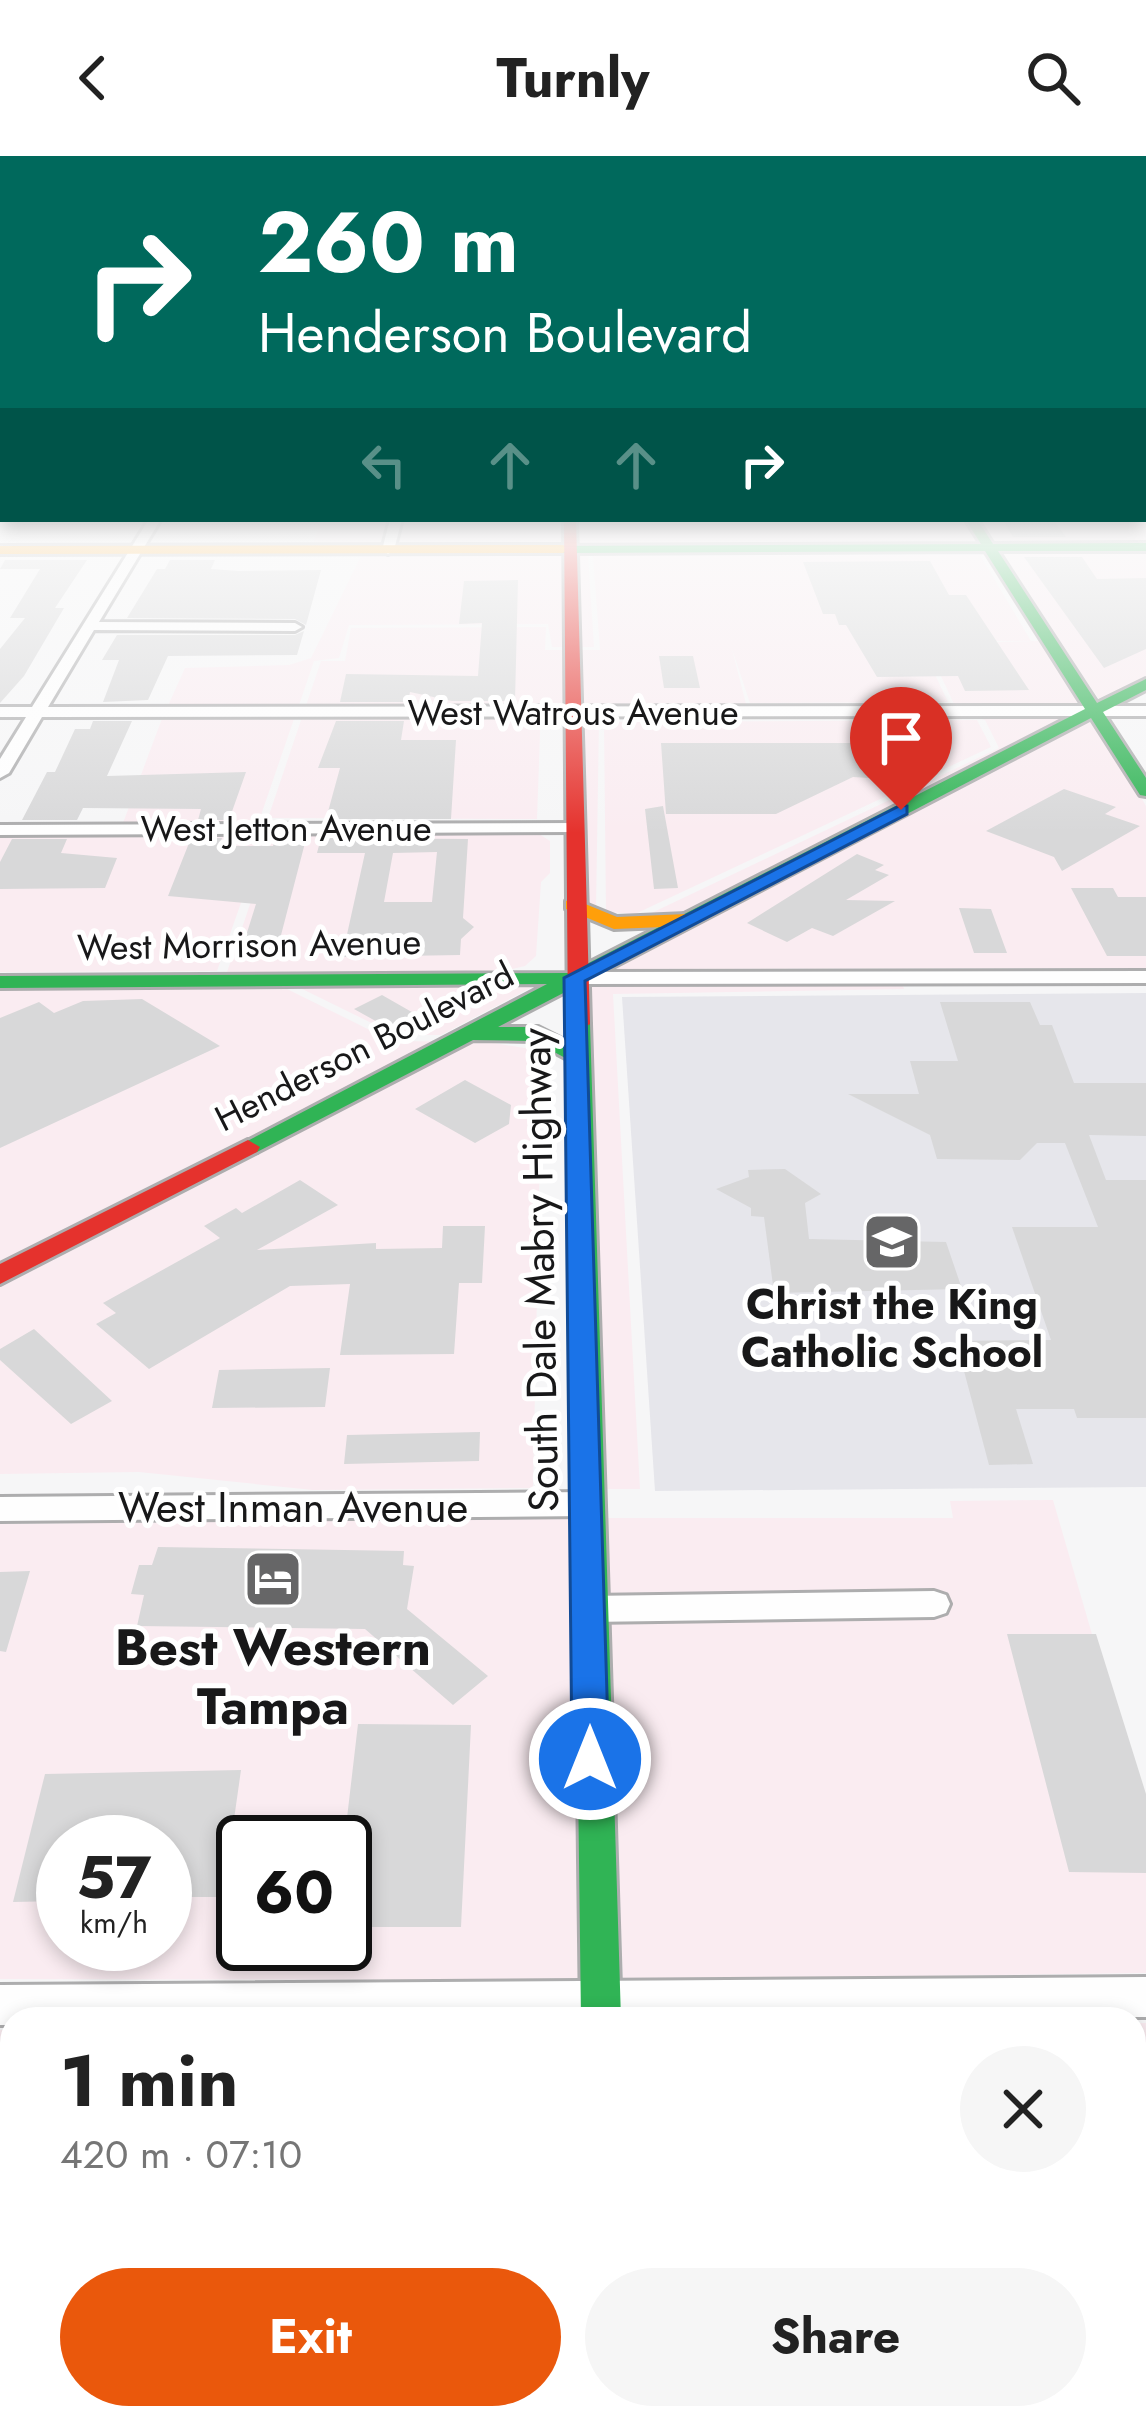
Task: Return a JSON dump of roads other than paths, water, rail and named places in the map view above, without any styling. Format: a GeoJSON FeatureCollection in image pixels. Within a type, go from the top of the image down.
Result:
{"type":"FeatureCollection","features":[{"type":"Feature","properties":{"kind":"main road","name":"South Dale Mabry Highway"},"geometry":{"type":"LineString","coordinates":[[571,621],[574,978],[601,2007]]}},
{"type":"Feature","properties":{"kind":"main road"},"geometry":{"type":"LineString","coordinates":[[1036,621],[1146,791]]}},
{"type":"Feature","properties":{"kind":"main road","name":"Henderson Boulevard"},"geometry":{"type":"LineString","coordinates":[[0,1276],[1146,685]]}},
{"type":"Feature","properties":{"kind":"main road"},"geometry":{"type":"LineString","coordinates":[[573,905],[587,916],[618,926],[687,920]]}},
{"type":"Feature","properties":{"kind":"main road","name":"West Morrison Avenue"},"geometry":{"type":"LineString","coordinates":[[0,982],[574,978]]}},
{"type":"Feature","properties":{"kind":"main road"},"geometry":{"type":"LineString","coordinates":[[464,1033],[526,1031],[565,1044],[578,1056]]}},
{"type":"Feature","properties":{"kind":"street"},"geometry":{"type":"LineString","coordinates":[[0,772],[93,621]]}},
{"type":"Feature","properties":{"kind":"street"},"geometry":{"type":"LineString","coordinates":[[90,626],[295,626]]}},
{"type":"Feature","properties":{"kind":"street","name":"West Watrous Avenue"},"geometry":{"type":"LineString","coordinates":[[0,712],[1146,711]]}},
{"type":"Feature","properties":{"kind":"street","name":"West Jetton Avenue"},"geometry":{"type":"LineString","coordinates":[[0,830],[573,826]]}},
{"type":"Feature","properties":{"kind":"street","name":"West Morrison Avenue"},"geometry":{"type":"LineString","coordinates":[[574,978],[1146,977]]}},
{"type":"Feature","properties":{"kind":"street","name":"West Inman Avenue"},"geometry":{"type":"LineString","coordinates":[[0,1509],[586,1504]]}},
{"type":"Feature","properties":{"kind":"street"},"geometry":{"type":"LineString","coordinates":[[589,1609],[934,1604]]}},
{"type":"Feature","properties":{"kind":"street"},"geometry":{"type":"LineString","coordinates":[[783,2007],[1146,1997]]}},
{"type":"Feature","properties":{"kind":"street"},"geometry":{"type":"LineString","coordinates":[[0,2005],[172,2007]]}},
{"type":"Feature","properties":{"kind":"place","name":"Christ the King Catholic School"},"geometry":{"type":"Point","coordinates":[892,1242]}},
{"type":"Feature","properties":{"kind":"place","name":"Best Western Tampa"},"geometry":{"type":"Point","coordinates":[273,1579]}}]}
